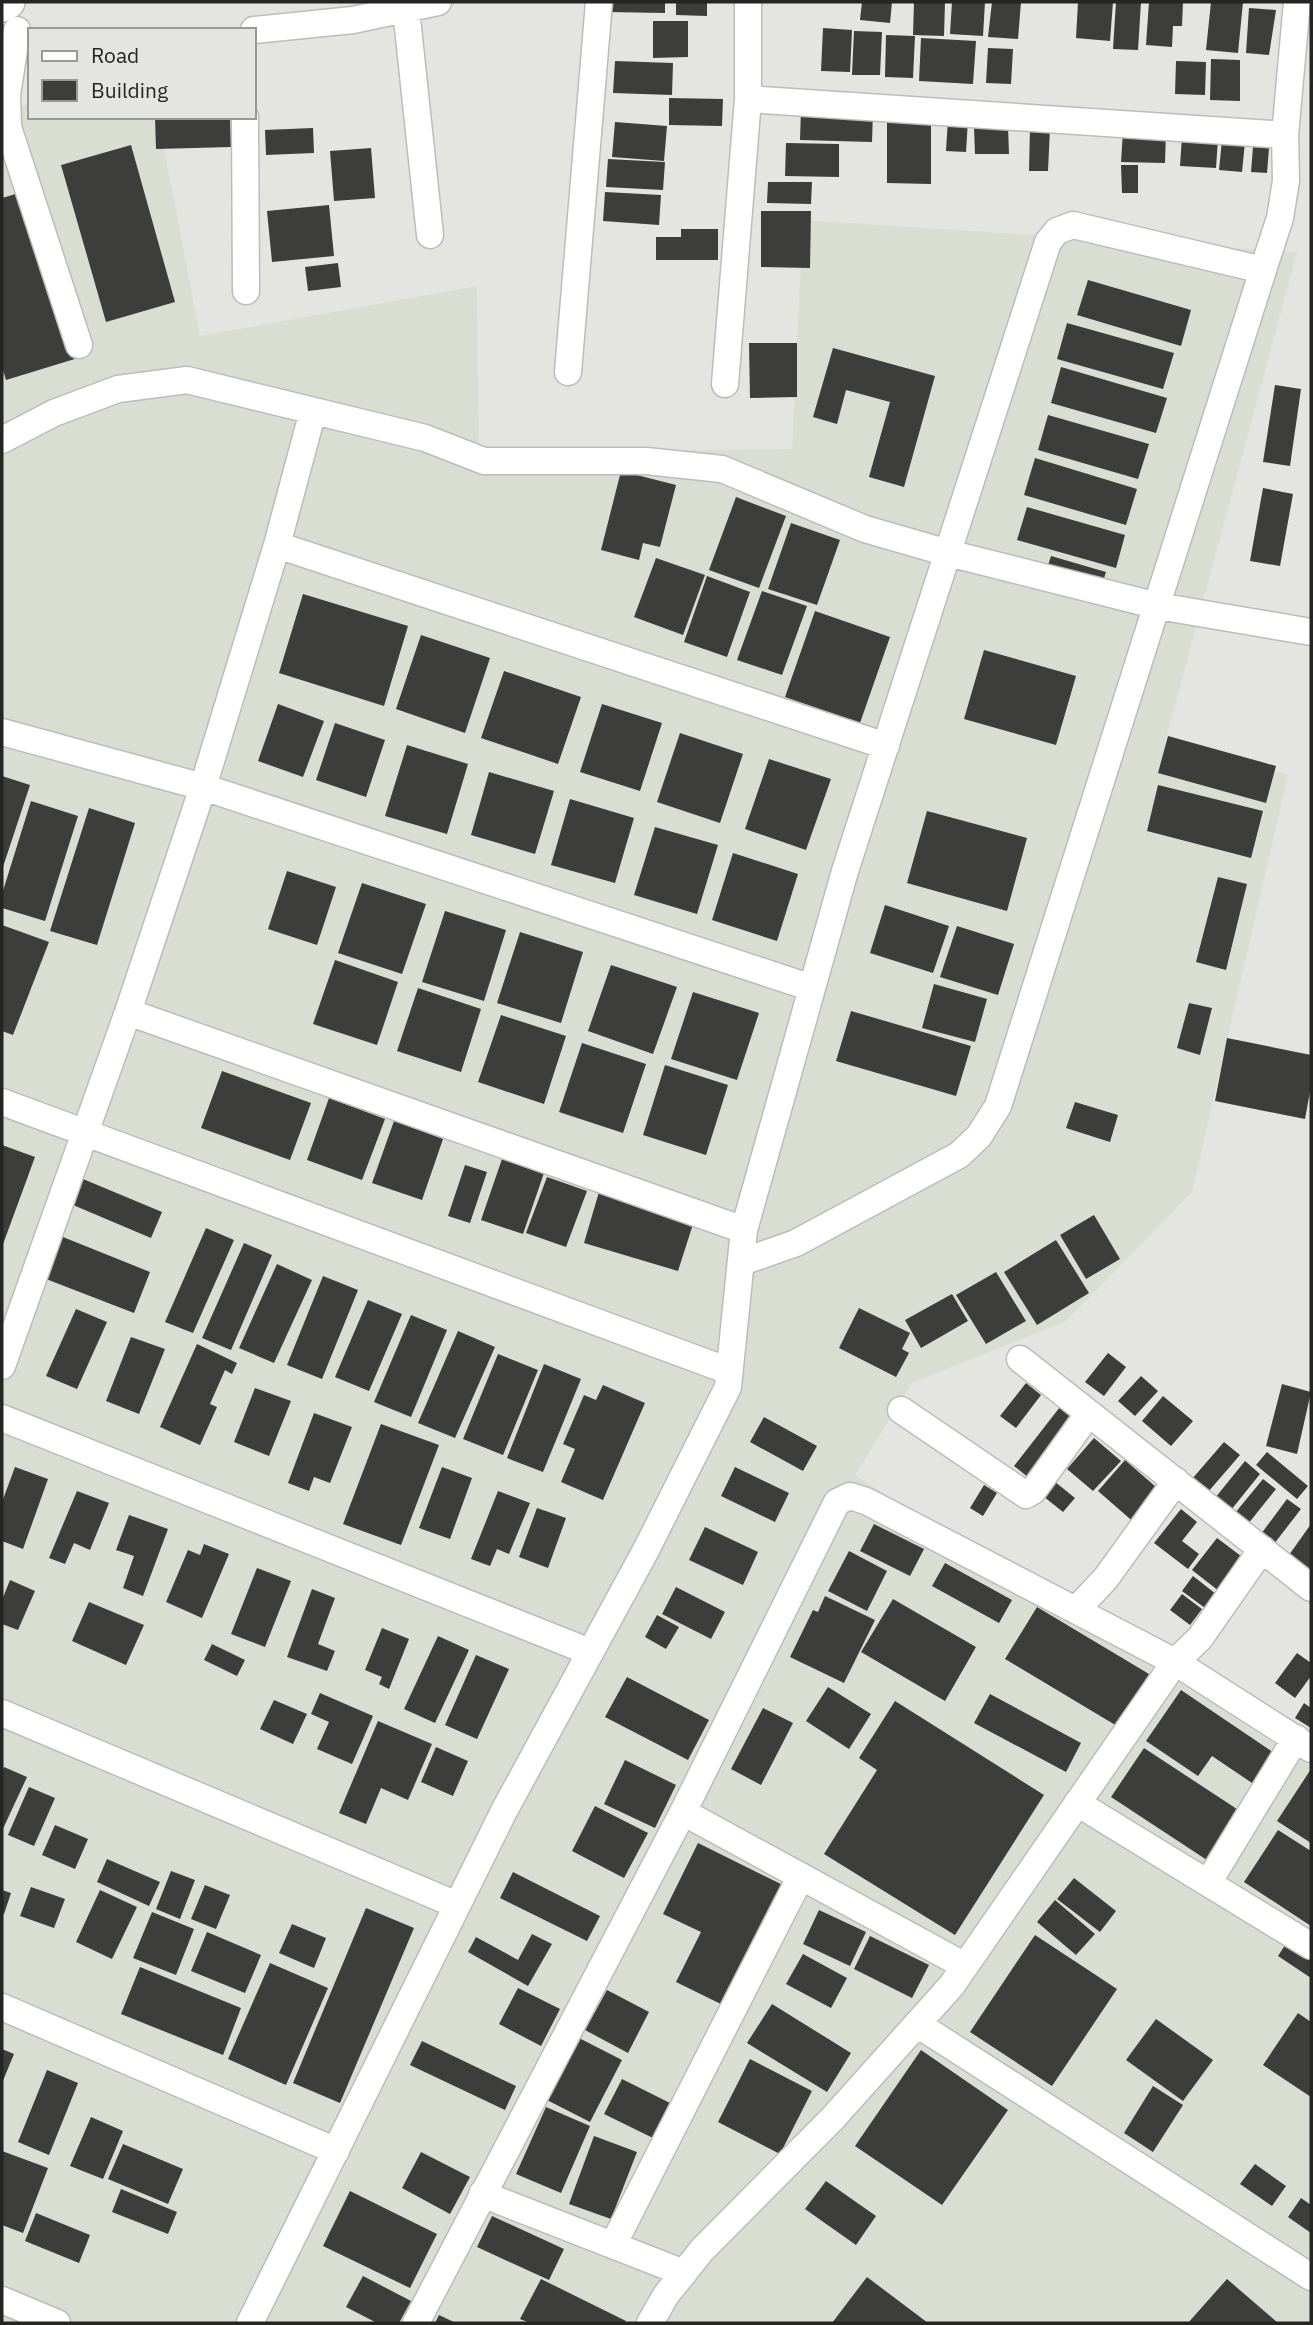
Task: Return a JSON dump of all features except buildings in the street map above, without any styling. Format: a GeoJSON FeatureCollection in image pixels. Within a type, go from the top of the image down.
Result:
{"type":"FeatureCollection","features":[{"type":"Feature","properties":{"kind":"street"},"geometry":{"type":"LineString","coordinates":[[256,30],[352,11],[406,9],[438,2]]}},
{"type":"Feature","properties":{"kind":"street"},"geometry":{"type":"LineString","coordinates":[[568,372],[598,2]]}},
{"type":"Feature","properties":{"kind":"street"},"geometry":{"type":"LineString","coordinates":[[725,384],[748,99],[748,2]]}},
{"type":"Feature","properties":{"kind":"street"},"geometry":{"type":"LineString","coordinates":[[742,1262],[796,1243],[959,1155],[979,1136],[998,1106],[1158,606],[1226,379],[1280,218],[1286,181],[1285,135],[1297,2]]}},
{"type":"Feature","properties":{"kind":"street"},"geometry":{"type":"LineString","coordinates":[[406,9],[430,235]]}},
{"type":"Feature","properties":{"kind":"street"},"geometry":{"type":"LineString","coordinates":[[12,19],[7,95],[8,127],[79,345]]}},
{"type":"Feature","properties":{"kind":"street"},"geometry":{"type":"LineString","coordinates":[[748,99],[1285,135]]}},
{"type":"Feature","properties":{"kind":"street"},"geometry":{"type":"LineString","coordinates":[[245,119],[246,291]]}},
{"type":"Feature","properties":{"kind":"street"},"geometry":{"type":"LineString","coordinates":[[250,2323],[457,1905],[646,1549],[728,1387],[744,1230],[812,988],[886,746],[1048,242],[1057,231],[1073,225],[1263,270]]}},
{"type":"Feature","properties":{"kind":"street"},"geometry":{"type":"LineString","coordinates":[[2,440],[54,413],[118,389],[187,380],[425,438],[484,461],[646,461],[722,470],[865,529],[948,553],[1158,606],[1311,632]]}},
{"type":"Feature","properties":{"kind":"street"},"geometry":{"type":"LineString","coordinates":[[2,1366],[83,1131],[128,1012],[203,787],[277,545],[313,411]]}},
{"type":"Feature","properties":{"kind":"street"},"geometry":{"type":"LineString","coordinates":[[277,545],[886,746]]}},
{"type":"Feature","properties":{"kind":"street"},"geometry":{"type":"LineString","coordinates":[[2,732],[203,787],[812,988]]}},
{"type":"Feature","properties":{"kind":"street"},"geometry":{"type":"LineString","coordinates":[[128,1012],[744,1230]]}},
{"type":"Feature","properties":{"kind":"street"},"geometry":{"type":"LineString","coordinates":[[2,1101],[729,1371]]}},
{"type":"Feature","properties":{"kind":"street"},"geometry":{"type":"LineString","coordinates":[[1020,1359],[1311,1588]]}},
{"type":"Feature","properties":{"kind":"street"},"geometry":{"type":"LineString","coordinates":[[901,1410],[1026,1494],[1032,1492],[1089,1413]]}},
{"type":"Feature","properties":{"kind":"street"},"geometry":{"type":"LineString","coordinates":[[2,1418],[590,1652]]}},
{"type":"Feature","properties":{"kind":"street"},"geometry":{"type":"LineString","coordinates":[[1076,1610],[1106,1578],[1177,1482]]}},
{"type":"Feature","properties":{"kind":"street"},"geometry":{"type":"LineString","coordinates":[[416,2323],[683,1812],[837,1502],[850,1496],[866,1501],[1076,1610],[1175,1662],[1303,1744],[1208,1883]]}},
{"type":"Feature","properties":{"kind":"street"},"geometry":{"type":"LineString","coordinates":[[650,2323],[666,2295],[684,2273],[833,2118],[965,1966],[1175,1662],[1200,1639],[1262,1549]]}},
{"type":"Feature","properties":{"kind":"street"},"geometry":{"type":"LineString","coordinates":[[2,1713],[457,1905]]}},
{"type":"Feature","properties":{"kind":"street"},"geometry":{"type":"LineString","coordinates":[[1077,1803],[1311,1946]]}},
{"type":"Feature","properties":{"kind":"street"},"geometry":{"type":"LineString","coordinates":[[683,1812],[965,1966]]}},
{"type":"Feature","properties":{"kind":"street"},"geometry":{"type":"LineString","coordinates":[[613,2245],[801,1876]]}},
{"type":"Feature","properties":{"kind":"street"},"geometry":{"type":"LineString","coordinates":[[2,2007],[335,2151]]}},
{"type":"Feature","properties":{"kind":"street"},"geometry":{"type":"LineString","coordinates":[[917,2024],[1311,2277]]}},
{"type":"Feature","properties":{"kind":"street"},"geometry":{"type":"LineString","coordinates":[[482,2193],[684,2273]]}},
{"type":"Feature","properties":{"kind":"street"},"geometry":{"type":"LineString","coordinates":[[2,2300],[57,2323]]}},
{"type":"Feature","properties":{"kind":"shaded area"},"geometry":{"type":"Polygon","coordinates":[[[28,105],[28,119],[158,119],[200,336],[477,286],[479,453],[792,449],[803,220],[1297,252],[1165,742],[1288,775],[1192,1192],[1066,1321],[912,1383],[855,1475],[1311,1767],[1311,2323],[2,2323],[2,108],[28,105]]]}}]}
